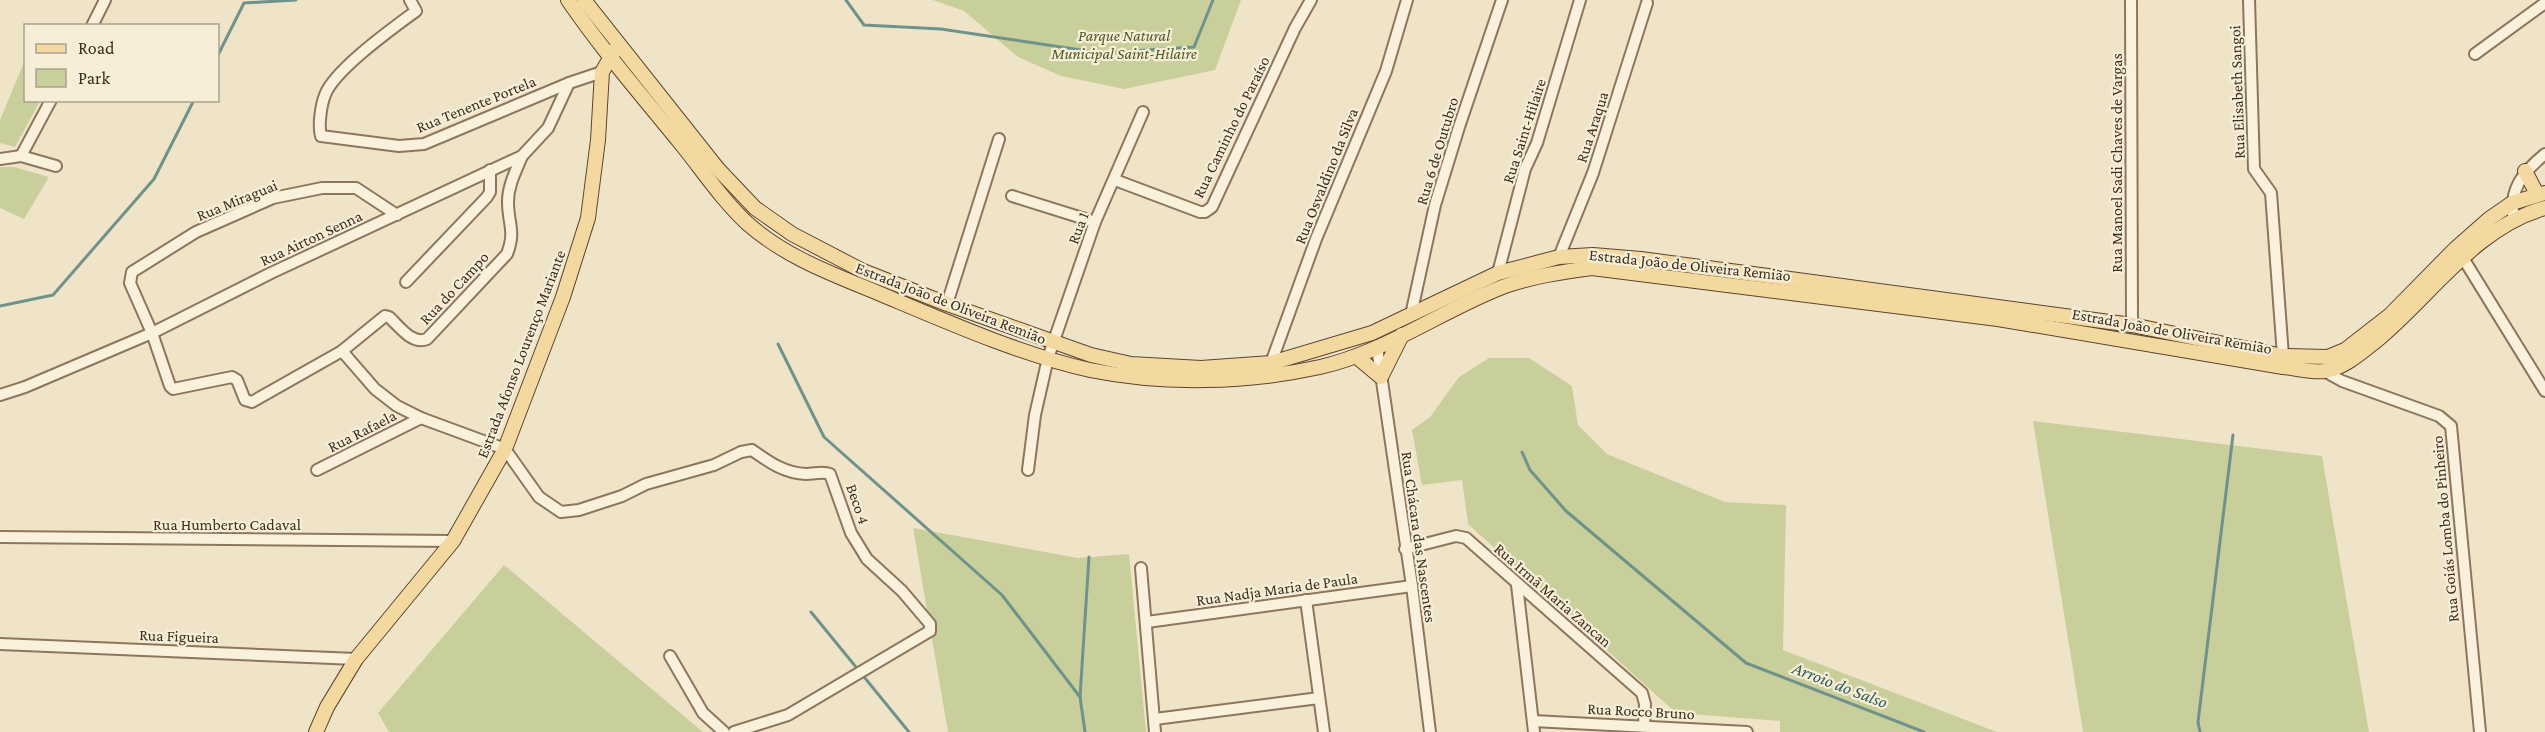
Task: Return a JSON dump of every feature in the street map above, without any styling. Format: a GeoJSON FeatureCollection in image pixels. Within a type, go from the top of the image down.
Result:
{"type":"FeatureCollection","features":[{"type":"Feature","properties":{"kind":"main road","name":"Estrada João de Oliveira Remião"},"geometry":{"type":"LineString","coordinates":[[568,0],[755,208],[807,244],[838,260],[947,304],[1053,342],[1131,364],[1201,368],[1271,363],[1372,333],[1498,273],[1559,257],[1593,255],[1641,259],[2132,326],[2283,356],[2328,357],[2345,350],[2390,315],[2455,249],[2512,203],[2541,194]]}},
{"type":"Feature","properties":{"kind":"main road","name":"Estrada João de Oliveira Remião"},"geometry":{"type":"LineString","coordinates":[[584,0],[614,51],[745,222],[776,246],[831,274],[951,324],[1048,358],[1088,369],[1130,376],[1210,380],[1268,377],[1357,357],[1504,287],[1551,273],[1592,268],[1998,319],[2283,367],[2324,371],[2342,365],[2360,354],[2398,322],[2463,258],[2514,220],[2545,208]]}},
{"type":"Feature","properties":{"kind":"main road","name":"Estrada Afonso Lourenço Mariante"},"geometry":{"type":"LineString","coordinates":[[316,732],[327,707],[356,659],[453,541],[505,448],[563,297],[588,218],[598,140],[602,72],[614,51]]}},
{"type":"Feature","properties":{"kind":"main road"},"geometry":{"type":"LineString","coordinates":[[2525,171],[2541,194]]}},
{"type":"Feature","properties":{"kind":"main road"},"geometry":{"type":"LineString","coordinates":[[1640,274],[1641,259]]}},
{"type":"Feature","properties":{"kind":"main road"},"geometry":{"type":"LineString","coordinates":[[1271,363],[1377,348],[1468,287]]}},
{"type":"Feature","properties":{"kind":"main road"},"geometry":{"type":"LineString","coordinates":[[1357,357],[1381,377],[1402,335]]}},
{"type":"Feature","properties":{"kind":"street"},"geometry":{"type":"LineString","coordinates":[[93,24],[105,0]]}},
{"type":"Feature","properties":{"kind":"street","name":"Rua Tenente Portela"},"geometry":{"type":"LineString","coordinates":[[410,0],[416,11],[372,44],[335,80],[324,95],[321,136],[399,146],[424,144],[569,83]]}},
{"type":"Feature","properties":{"kind":"street","name":"Rua Caminho do Paraíso"},"geometry":{"type":"LineString","coordinates":[[1115,180],[1200,212],[1206,212],[1212,207],[1295,28],[1311,0]]}},
{"type":"Feature","properties":{"kind":"street","name":"Rua Osvaldino da Silva"},"geometry":{"type":"LineString","coordinates":[[1271,363],[1316,239],[1386,71],[1407,0]]}},
{"type":"Feature","properties":{"kind":"street","name":"Rua 6 de Outubro"},"geometry":{"type":"LineString","coordinates":[[1411,315],[1435,205],[1502,0]]}},
{"type":"Feature","properties":{"kind":"street","name":"Rua Saint-Hilaire"},"geometry":{"type":"LineString","coordinates":[[1498,273],[1526,169],[1537,143],[1580,0]]}},
{"type":"Feature","properties":{"kind":"street","name":"Rua Manoel Sadi Chaves de Vargas"},"geometry":{"type":"LineString","coordinates":[[2131,0],[2132,326]]}},
{"type":"Feature","properties":{"kind":"street","name":"Rua Elisabeth Sangoi"},"geometry":{"type":"LineString","coordinates":[[2249,0],[2254,169],[2271,193],[2283,356]]}},
{"type":"Feature","properties":{"kind":"street"},"geometry":{"type":"LineString","coordinates":[[2528,0],[2532,13]]}},
{"type":"Feature","properties":{"kind":"street","name":"Rua Araqua"},"geometry":{"type":"LineString","coordinates":[[1559,257],[1593,173],[1647,3]]}},
{"type":"Feature","properties":{"kind":"street"},"geometry":{"type":"LineString","coordinates":[[2475,54],[2545,3]]}},
{"type":"Feature","properties":{"kind":"street"},"geometry":{"type":"LineString","coordinates":[[569,83],[602,72]]}},
{"type":"Feature","properties":{"kind":"street","name":"Rua Airton Senna"},"geometry":{"type":"LineString","coordinates":[[0,394],[25,387],[152,333],[272,273],[522,156],[548,128],[569,83]]}},
{"type":"Feature","properties":{"kind":"street"},"geometry":{"type":"LineString","coordinates":[[21,156],[50,102]]}},
{"type":"Feature","properties":{"kind":"street","name":"Rua 1"},"geometry":{"type":"LineString","coordinates":[[1028,470],[1035,415],[1053,342],[1095,222],[1143,112]]}},
{"type":"Feature","properties":{"kind":"street"},"geometry":{"type":"LineString","coordinates":[[947,304],[999,139]]}},
{"type":"Feature","properties":{"kind":"street"},"geometry":{"type":"LineString","coordinates":[[2514,220],[2513,194],[2525,171],[2545,154]]}},
{"type":"Feature","properties":{"kind":"street"},"geometry":{"type":"LineString","coordinates":[[0,159],[21,156],[56,166]]}},
{"type":"Feature","properties":{"kind":"street","name":"Rua do Campo"},"geometry":{"type":"LineString","coordinates":[[342,351],[385,316],[413,339],[420,341],[427,339],[507,254],[513,238],[508,203],[509,186],[522,156]]}},
{"type":"Feature","properties":{"kind":"street"},"geometry":{"type":"LineString","coordinates":[[406,282],[487,197],[490,192],[490,170]]}},
{"type":"Feature","properties":{"kind":"street","name":"Rua Miraguai"},"geometry":{"type":"LineString","coordinates":[[152,333],[129,278],[132,272],[196,232],[273,198],[322,188],[356,188],[398,215]]}},
{"type":"Feature","properties":{"kind":"street"},"geometry":{"type":"LineString","coordinates":[[1012,196],[1095,222]]}},
{"type":"Feature","properties":{"kind":"street"},"geometry":{"type":"LineString","coordinates":[[2463,258],[2545,391]]}},
{"type":"Feature","properties":{"kind":"street"},"geometry":{"type":"LineString","coordinates":[[152,333],[167,382],[173,389],[232,377],[237,380],[248,402],[342,351],[375,389],[397,406],[421,418],[505,448]]}},
{"type":"Feature","properties":{"kind":"street","name":"Rua Chácara das Nascentes"},"geometry":{"type":"LineString","coordinates":[[1377,348],[1404,549],[1412,586],[1430,732]]}},
{"type":"Feature","properties":{"kind":"street","name":"Rua Goiás Lomba do Pinheiro"},"geometry":{"type":"LineString","coordinates":[[2324,371],[2342,381],[2439,416],[2451,426],[2480,732]]}},
{"type":"Feature","properties":{"kind":"street","name":"Rua Rafaela"},"geometry":{"type":"LineString","coordinates":[[317,470],[421,418]]}},
{"type":"Feature","properties":{"kind":"street","name":"Beco 4"},"geometry":{"type":"LineString","coordinates":[[505,448],[539,497],[561,512],[579,510],[601,503],[646,484],[714,465],[741,452],[752,450],[792,473],[825,472],[830,474],[851,533],[867,559],[902,591],[930,624],[930,631],[788,715],[734,732]]}},
{"type":"Feature","properties":{"kind":"street","name":"Rua Irmã Maria Zancan"},"geometry":{"type":"LineString","coordinates":[[1404,549],[1461,536],[1642,693],[1645,704],[1644,726]]}},
{"type":"Feature","properties":{"kind":"street","name":"Rua Humberto Cadaval"},"geometry":{"type":"LineString","coordinates":[[0,537],[453,541]]}},
{"type":"Feature","properties":{"kind":"street"},"geometry":{"type":"LineString","coordinates":[[1141,568],[1155,732]]}},
{"type":"Feature","properties":{"kind":"street"},"geometry":{"type":"LineString","coordinates":[[1517,585],[1534,726]]}},
{"type":"Feature","properties":{"kind":"street","name":"Rua Nadja Maria de Paula"},"geometry":{"type":"LineString","coordinates":[[1147,622],[1412,586]]}},
{"type":"Feature","properties":{"kind":"street"},"geometry":{"type":"LineString","coordinates":[[1306,600],[1324,732]]}},
{"type":"Feature","properties":{"kind":"street","name":"Rua Figueira"},"geometry":{"type":"LineString","coordinates":[[0,644],[356,659]]}},
{"type":"Feature","properties":{"kind":"street"},"geometry":{"type":"LineString","coordinates":[[670,656],[703,713],[724,732]]}},
{"type":"Feature","properties":{"kind":"street"},"geometry":{"type":"LineString","coordinates":[[1155,719],[1319,698]]}},
{"type":"Feature","properties":{"kind":"street","name":"Rua Rocco Bruno"},"geometry":{"type":"LineString","coordinates":[[1534,726],[1644,726],[1747,732]]}},
{"type":"Feature","properties":{"kind":"green space","name":"Parque Natural Municipal Saint-Hilaire"},"geometry":{"type":"Polygon","coordinates":[[[933,0],[1241,0],[1215,70],[1124,89],[1061,76],[1018,57],[964,11],[933,0]]]}},
{"type":"Feature","properties":{"kind":"green space"},"geometry":{"type":"Polygon","coordinates":[[[24,62],[24,102],[39,102],[15,147],[0,143],[0,120],[24,62]]]}},
{"type":"Feature","properties":{"kind":"green space"},"geometry":{"type":"Polygon","coordinates":[[[0,167],[14,167],[49,177],[24,219],[0,208],[0,167]]]}},
{"type":"Feature","properties":{"kind":"green space"},"geometry":{"type":"Polygon","coordinates":[[[1489,358],[1529,358],[1572,386],[1578,425],[1607,454],[1725,502],[1786,505],[1783,650],[1997,732],[1780,732],[1780,721],[1676,713],[1468,524],[1462,480],[1422,485],[1412,430],[1430,417],[1459,377],[1489,358]]]}},
{"type":"Feature","properties":{"kind":"green space"},"geometry":{"type":"Polygon","coordinates":[[[2033,421],[2322,456],[2369,732],[2083,732],[2033,421]]]}},
{"type":"Feature","properties":{"kind":"green space"},"geometry":{"type":"Polygon","coordinates":[[[913,528],[1078,558],[1129,554],[1146,732],[948,732],[913,528]]]}},
{"type":"Feature","properties":{"kind":"green space"},"geometry":{"type":"Polygon","coordinates":[[[504,565],[703,732],[389,732],[378,713],[504,565]]]}},
{"type":"Feature","properties":{"kind":"waterway"},"geometry":{"type":"LineString","coordinates":[[219,53],[244,3],[296,0]]}},
{"type":"Feature","properties":{"kind":"waterway"},"geometry":{"type":"LineString","coordinates":[[846,0],[864,25],[941,29],[1101,53],[1194,47],[1213,0]]}},
{"type":"Feature","properties":{"kind":"waterway"},"geometry":{"type":"LineString","coordinates":[[0,306],[53,295],[154,179],[193,102]]}},
{"type":"Feature","properties":{"kind":"waterway"},"geometry":{"type":"LineString","coordinates":[[778,344],[824,437],[1002,595],[1080,697]]}},
{"type":"Feature","properties":{"kind":"waterway"},"geometry":{"type":"LineString","coordinates":[[2200,732],[2198,722],[2233,435]]}},
{"type":"Feature","properties":{"kind":"waterway","name":"Arroio do Salso"},"geometry":{"type":"LineString","coordinates":[[1522,452],[1530,470],[1566,511],[1746,663],[1924,732]]}},
{"type":"Feature","properties":{"kind":"waterway"},"geometry":{"type":"LineString","coordinates":[[1085,732],[1080,697],[1089,557]]}},
{"type":"Feature","properties":{"kind":"waterway"},"geometry":{"type":"LineString","coordinates":[[811,612],[909,732]]}}]}
